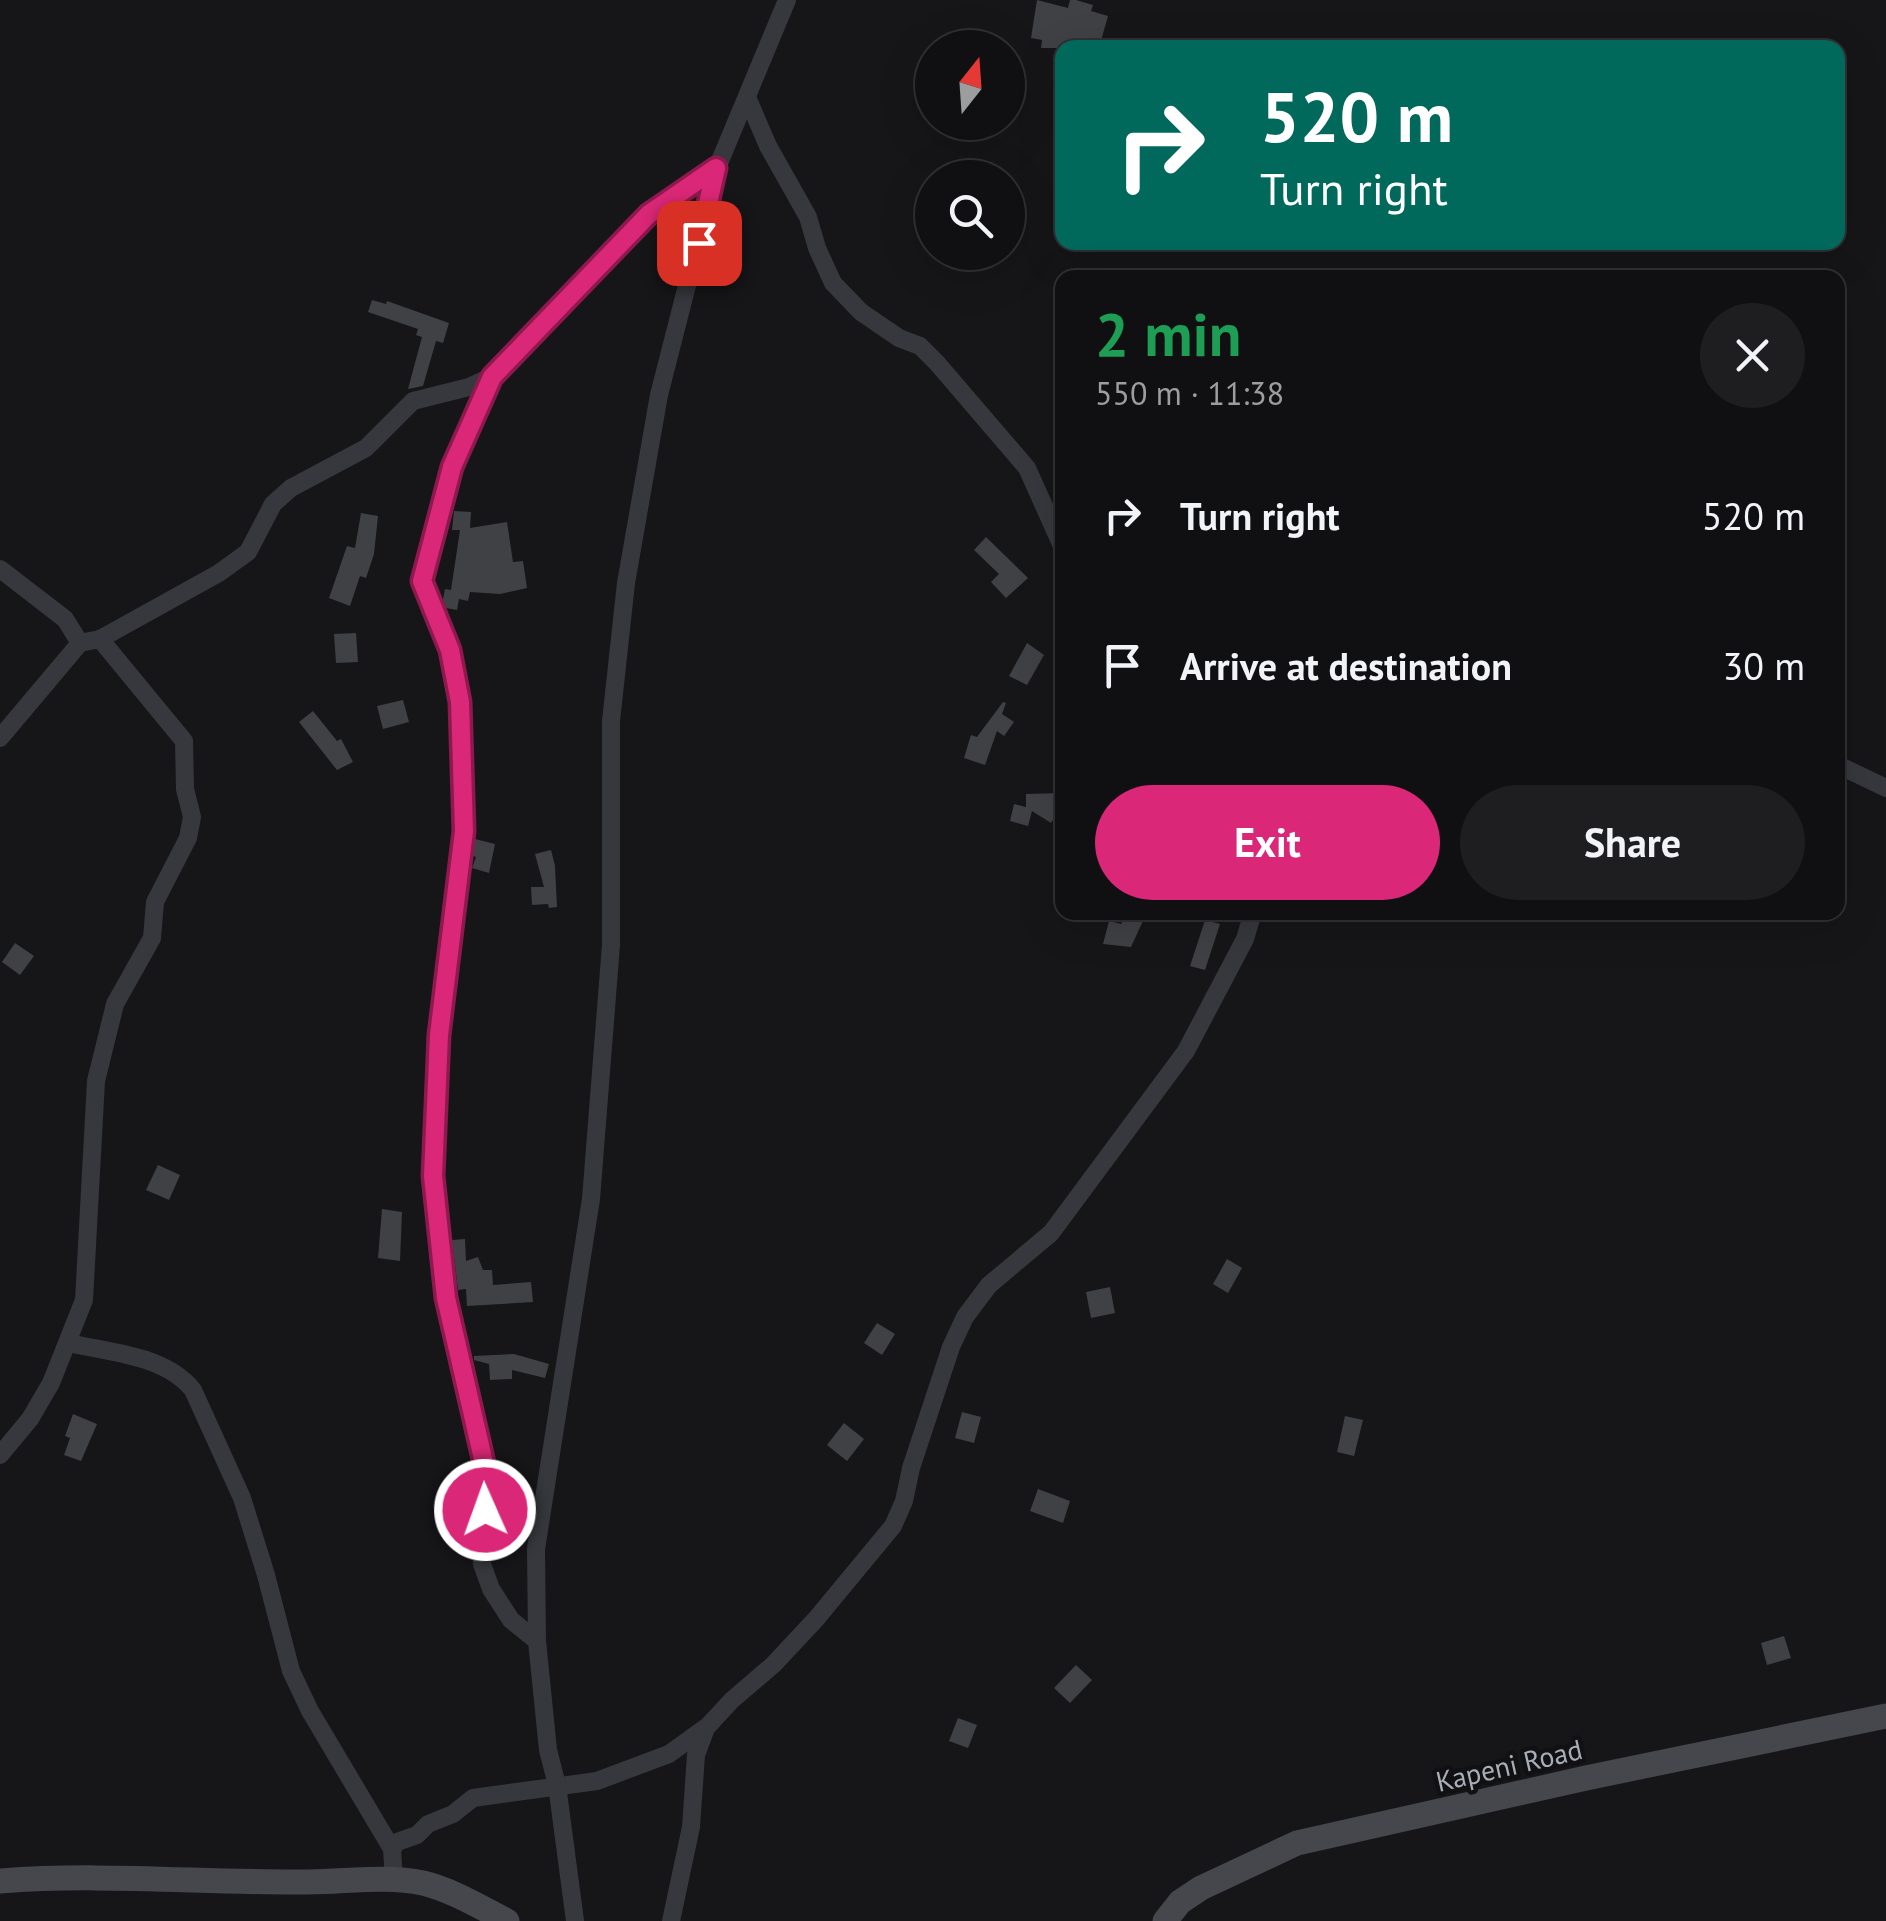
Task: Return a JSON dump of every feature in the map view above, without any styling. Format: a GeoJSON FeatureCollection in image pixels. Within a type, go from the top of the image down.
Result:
{"type":"FeatureCollection","features":[{"type":"Feature","properties":{"kind":"main road","name":"Kapeni Road"},"geometry":{"type":"LineString","coordinates":[[1165,1921],[1180,1902],[1201,1888],[1296,1843],[1886,1716]]}},
{"type":"Feature","properties":{"kind":"main road"},"geometry":{"type":"LineString","coordinates":[[0,1882],[59,1878],[309,1882],[394,1878],[455,1895],[506,1921]]}},
{"type":"Feature","properties":{"kind":"street"},"geometry":{"type":"LineString","coordinates":[[576,1921],[557,1785],[548,1750],[537,1641],[536,1549],[592,1198],[611,946],[611,721],[626,583],[659,395],[716,168],[787,0]]}},
{"type":"Feature","properties":{"kind":"street"},"geometry":{"type":"LineString","coordinates":[[747,97],[768,146],[808,217],[833,282],[860,312],[898,338],[920,346],[937,363],[1027,468],[1055,530]]}},
{"type":"Feature","properties":{"kind":"street"},"geometry":{"type":"LineString","coordinates":[[537,1641],[510,1620],[491,1589],[482,1564],[480,1543],[487,1476],[446,1298],[433,1176],[439,1035],[464,831],[460,702],[450,650],[422,581],[452,467],[492,377],[649,214],[716,168]]}},
{"type":"Feature","properties":{"kind":"street"},"geometry":{"type":"LineString","coordinates":[[0,738],[80,643],[100,639],[219,573],[248,552],[282,496],[366,448],[412,401],[492,377]]}},
{"type":"Feature","properties":{"kind":"street"},"geometry":{"type":"LineString","coordinates":[[0,569],[65,619],[80,643]]}},
{"type":"Feature","properties":{"kind":"street"},"geometry":{"type":"LineString","coordinates":[[0,1455],[30,1419],[69,1343],[84,1300],[96,1081],[101,1052],[114,1004],[152,938],[154,902],[192,826],[185,789],[184,742],[100,639]]}},
{"type":"Feature","properties":{"kind":"street"},"geometry":{"type":"LineString","coordinates":[[1845,768],[1886,788]]}},
{"type":"Feature","properties":{"kind":"street"},"geometry":{"type":"LineString","coordinates":[[392,1849],[396,1842],[417,1835],[428,1824],[453,1814],[473,1798],[597,1781],[668,1754],[706,1728],[816,1619],[893,1526],[951,1347],[966,1316],[988,1284],[1051,1233],[1186,1051],[1245,939],[1251,920]]}},
{"type":"Feature","properties":{"kind":"street"},"geometry":{"type":"LineString","coordinates":[[69,1343],[164,1366],[181,1376],[193,1390],[242,1498],[291,1671],[392,1849],[394,1878]]}},
{"type":"Feature","properties":{"kind":"street"},"geometry":{"type":"LineString","coordinates":[[672,1921],[691,1827],[696,1755],[706,1728]]}},
{"type":"Feature","properties":{"kind":"building"},"geometry":{"type":"Polygon","coordinates":[[[1037,0],[1068,8],[1070,0],[1076,0],[1093,5],[1091,11],[1108,16],[1101,40],[1055,40],[1055,48],[1041,48],[1042,40],[1031,38],[1037,0]]]}},
{"type":"Feature","properties":{"kind":"building"},"geometry":{"type":"Polygon","coordinates":[[[372,300],[386,304],[387,301],[449,323],[443,343],[436,341],[423,386],[408,389],[422,337],[416,335],[418,329],[368,312],[372,300]]]}},
{"type":"Feature","properties":{"kind":"building"},"geometry":{"type":"Polygon","coordinates":[[[454,511],[471,512],[470,528],[507,522],[513,562],[523,561],[527,588],[500,594],[470,592],[468,601],[459,599],[457,610],[446,608],[443,600],[445,589],[451,590],[460,530],[452,530],[454,511]]]}},
{"type":"Feature","properties":{"kind":"building"},"geometry":{"type":"Polygon","coordinates":[[[361,513],[378,516],[374,554],[366,578],[360,576],[350,606],[329,598],[347,546],[355,548],[361,513]]]}},
{"type":"Feature","properties":{"kind":"building"},"geometry":{"type":"Polygon","coordinates":[[[986,537],[1028,578],[1006,598],[991,582],[999,574],[974,550],[986,537]]]}},
{"type":"Feature","properties":{"kind":"building"},"geometry":{"type":"Polygon","coordinates":[[[356,633],[358,662],[336,663],[334,634],[356,633]]]}},
{"type":"Feature","properties":{"kind":"building"},"geometry":{"type":"Polygon","coordinates":[[[1027,643],[1044,655],[1027,685],[1009,676],[1027,643]]]}},
{"type":"Feature","properties":{"kind":"building"},"geometry":{"type":"Polygon","coordinates":[[[403,700],[409,722],[383,729],[377,706],[403,700]]]}},
{"type":"Feature","properties":{"kind":"building"},"geometry":{"type":"Polygon","coordinates":[[[1006,703],[1002,714],[1014,722],[1004,736],[997,731],[985,765],[964,758],[971,735],[977,737],[1006,703]]]}},
{"type":"Feature","properties":{"kind":"building"},"geometry":{"type":"Polygon","coordinates":[[[313,711],[337,741],[341,739],[353,762],[337,770],[299,722],[313,711]]]}},
{"type":"Feature","properties":{"kind":"building"},"geometry":{"type":"Polygon","coordinates":[[[1055,793],[1055,816],[1051,823],[1032,811],[1028,826],[1010,821],[1014,804],[1026,807],[1026,794],[1055,793]]]}},
{"type":"Feature","properties":{"kind":"building"},"geometry":{"type":"Polygon","coordinates":[[[475,839],[495,844],[489,873],[472,868],[475,839]]]}},
{"type":"Feature","properties":{"kind":"building"},"geometry":{"type":"Polygon","coordinates":[[[551,850],[557,907],[532,905],[531,887],[544,887],[535,854],[551,850]]]}},
{"type":"Feature","properties":{"kind":"building"},"geometry":{"type":"Polygon","coordinates":[[[1123,920],[1143,920],[1131,947],[1103,944],[1109,921],[1121,924],[1123,920]]]}},
{"type":"Feature","properties":{"kind":"building"},"geometry":{"type":"Polygon","coordinates":[[[1205,920],[1220,924],[1205,970],[1190,966],[1205,920]]]}},
{"type":"Feature","properties":{"kind":"building"},"geometry":{"type":"Polygon","coordinates":[[[15,943],[34,956],[20,975],[2,962],[15,943]]]}},
{"type":"Feature","properties":{"kind":"building"},"geometry":{"type":"Polygon","coordinates":[[[158,1165],[180,1175],[169,1200],[146,1190],[158,1165]]]}},
{"type":"Feature","properties":{"kind":"building"},"geometry":{"type":"Polygon","coordinates":[[[382,1209],[402,1212],[400,1261],[378,1258],[382,1209]]]}},
{"type":"Feature","properties":{"kind":"building"},"geometry":{"type":"Polygon","coordinates":[[[465,1239],[466,1261],[478,1257],[483,1270],[492,1270],[493,1285],[531,1282],[533,1302],[467,1306],[466,1289],[458,1290],[452,1240],[465,1239]]]}},
{"type":"Feature","properties":{"kind":"building"},"geometry":{"type":"Polygon","coordinates":[[[1227,1259],[1242,1268],[1228,1293],[1213,1284],[1227,1259]]]}},
{"type":"Feature","properties":{"kind":"building"},"geometry":{"type":"Polygon","coordinates":[[[1110,1287],[1115,1313],[1091,1318],[1086,1292],[1110,1287]]]}},
{"type":"Feature","properties":{"kind":"building"},"geometry":{"type":"Polygon","coordinates":[[[877,1323],[895,1334],[882,1355],[864,1343],[877,1323]]]}},
{"type":"Feature","properties":{"kind":"building"},"geometry":{"type":"Polygon","coordinates":[[[514,1354],[549,1364],[545,1378],[512,1370],[512,1379],[490,1380],[489,1364],[474,1360],[474,1356],[514,1354]]]}},
{"type":"Feature","properties":{"kind":"building"},"geometry":{"type":"Polygon","coordinates":[[[962,1412],[981,1417],[974,1443],[955,1438],[962,1412]]]}},
{"type":"Feature","properties":{"kind":"building"},"geometry":{"type":"Polygon","coordinates":[[[73,1414],[97,1424],[81,1461],[64,1455],[70,1438],[65,1436],[73,1414]]]}},
{"type":"Feature","properties":{"kind":"building"},"geometry":{"type":"Polygon","coordinates":[[[1345,1416],[1363,1420],[1354,1456],[1337,1452],[1345,1416]]]}},
{"type":"Feature","properties":{"kind":"building"},"geometry":{"type":"Polygon","coordinates":[[[844,1423],[864,1439],[847,1461],[827,1445],[844,1423]]]}},
{"type":"Feature","properties":{"kind":"building"},"geometry":{"type":"Polygon","coordinates":[[[1038,1489],[1070,1501],[1063,1523],[1030,1511],[1038,1489]]]}},
{"type":"Feature","properties":{"kind":"building"},"geometry":{"type":"Polygon","coordinates":[[[1784,1636],[1791,1658],[1767,1665],[1761,1643],[1784,1636]]]}},
{"type":"Feature","properties":{"kind":"building"},"geometry":{"type":"Polygon","coordinates":[[[1076,1665],[1092,1680],[1070,1703],[1054,1688],[1076,1665]]]}},
{"type":"Feature","properties":{"kind":"building"},"geometry":{"type":"Polygon","coordinates":[[[958,1718],[977,1725],[968,1748],[949,1741],[958,1718]]]}},
{"type":"Feature","properties":{"kind":"route"},"geometry":{"type":"LineString","coordinates":[[485,1510],[487,1476],[446,1298],[433,1176],[439,1035],[464,831],[460,702],[450,650],[422,581],[452,467],[492,377],[649,214],[716,168],[699,243]]}}]}
